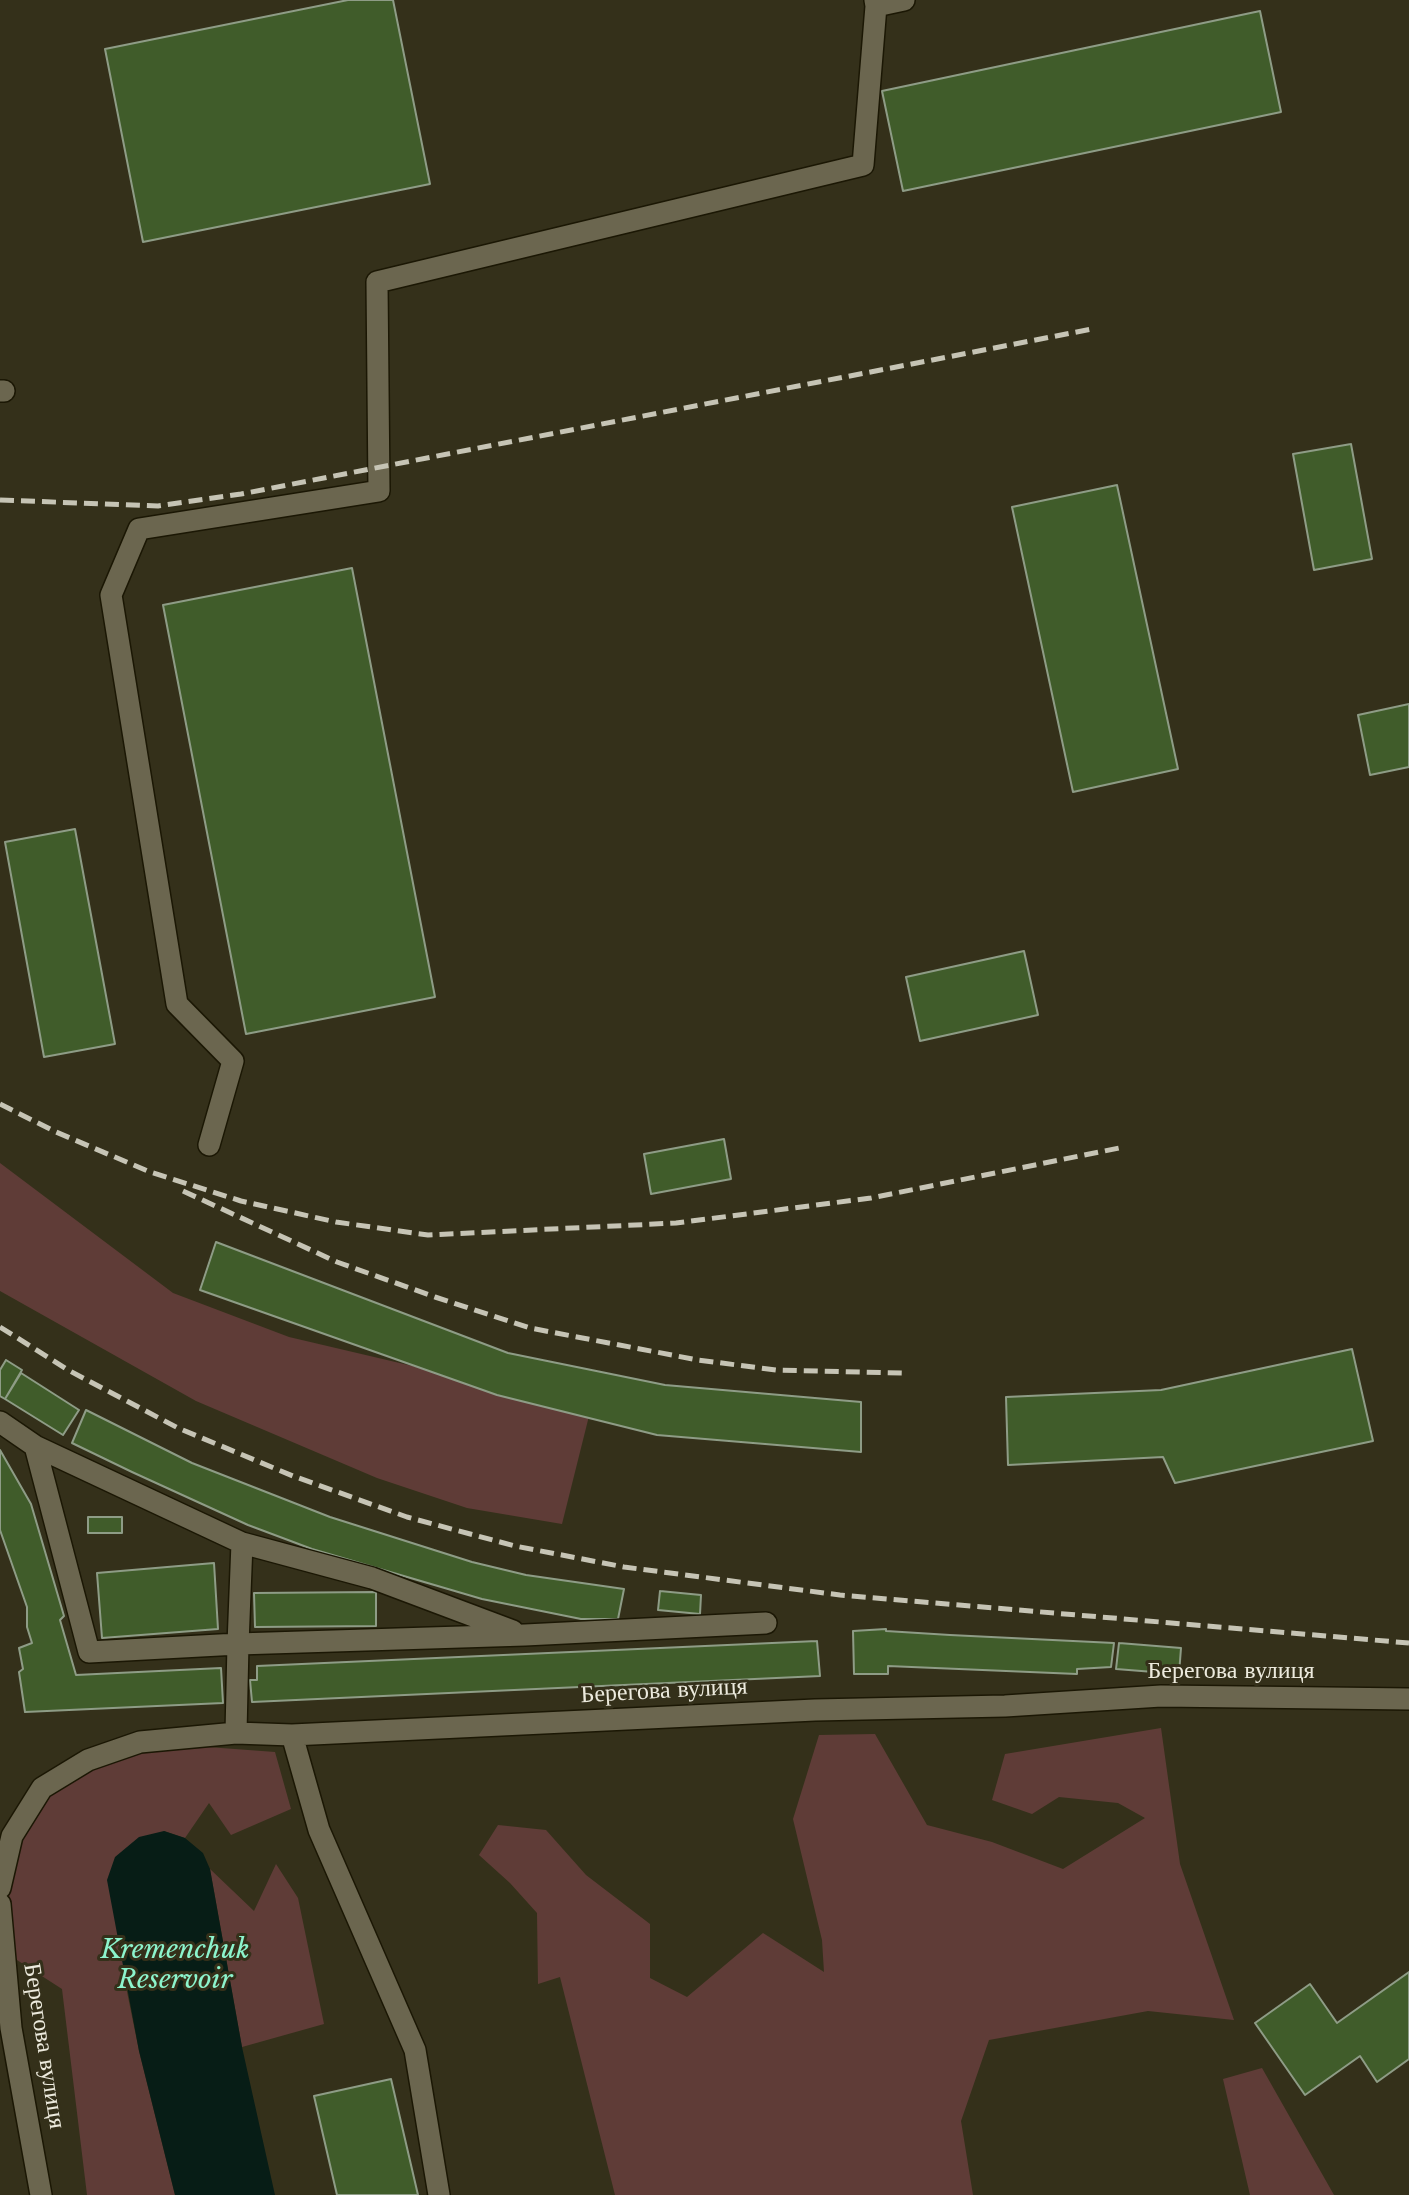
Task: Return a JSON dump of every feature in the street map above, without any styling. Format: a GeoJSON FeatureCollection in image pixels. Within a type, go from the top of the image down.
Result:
{"type":"FeatureCollection","features":[{"type":"Feature","properties":{"kind":"street"},"geometry":{"type":"LineString","coordinates":[[209,1145],[233,1061],[177,1004],[111,595],[139,529],[379,491],[377,282],[863,165],[876,3],[904,0]]}},
{"type":"Feature","properties":{"kind":"street"},"geometry":{"type":"LineString","coordinates":[[0,1422],[35,1446],[242,1543],[372,1578],[525,1635]]}},
{"type":"Feature","properties":{"kind":"street"},"geometry":{"type":"LineString","coordinates":[[35,1446],[89,1652],[766,1623]]}},
{"type":"Feature","properties":{"kind":"street"},"geometry":{"type":"LineString","coordinates":[[236,1733],[242,1543]]}},
{"type":"Feature","properties":{"kind":"street","name":"Берегова вулиця"},"geometry":{"type":"LineString","coordinates":[[0,1888],[12,1836],[42,1788],[88,1760],[140,1742],[236,1733],[292,1735],[815,1710],[1005,1706],[1161,1696],[1409,1699]]}},
{"type":"Feature","properties":{"kind":"street"},"geometry":{"type":"LineString","coordinates":[[292,1735],[319,1830],[415,2050],[439,2195]]}},
{"type":"Feature","properties":{"kind":"street","name":"Берегова вулиця"},"geometry":{"type":"LineString","coordinates":[[0,1904],[1,1951],[10,2028],[41,2195]]}},
{"type":"Feature","properties":{"kind":"shaded area"},"geometry":{"type":"Polygon","coordinates":[[[0,1163],[173,1293],[289,1337],[591,1408],[562,1524],[467,1508],[377,1478],[196,1401],[0,1291],[0,1163]]]}},
{"type":"Feature","properties":{"kind":"shaded area"},"geometry":{"type":"Polygon","coordinates":[[[1161,1728],[1180,1864],[1234,2020],[1148,2011],[989,2040],[961,2121],[973,2195],[615,2195],[560,1977],[538,1984],[537,1913],[510,1883],[479,1855],[498,1825],[546,1830],[586,1875],[650,1924],[650,1978],[687,1997],[763,1933],[824,1972],[822,1940],[793,1819],[819,1735],[875,1734],[927,1825],[992,1842],[1063,1869],[1145,1818],[1118,1803],[1059,1797],[1032,1814],[992,1800],[1005,1754],[1161,1728]]]}},
{"type":"Feature","properties":{"kind":"shaded area"},"geometry":{"type":"Polygon","coordinates":[[[140,1742],[275,1752],[291,1809],[231,1835],[209,1803],[185,1838],[164,1831],[123,1972],[139,2051],[175,2195],[87,2195],[62,1989],[3,1951],[0,1888],[42,1788],[140,1742]]]}},
{"type":"Feature","properties":{"kind":"shaded area"},"geometry":{"type":"Polygon","coordinates":[[[276,1864],[298,1898],[324,2024],[242,2047],[210,1869],[254,1911],[276,1864]]]}},
{"type":"Feature","properties":{"kind":"shaded area"},"geometry":{"type":"Polygon","coordinates":[[[1262,2068],[1334,2195],[1250,2195],[1223,2079],[1262,2068]]]}},
{"type":"Feature","properties":{"kind":"water","name":"Kremenchuk Reservoir"},"geometry":{"type":"Polygon","coordinates":[[[164,1831],[185,1838],[203,1853],[210,1869],[242,2047],[275,2195],[175,2195],[139,2051],[107,1880],[115,1857],[139,1837],[164,1831]]]}},
{"type":"Feature","properties":{"kind":"building"},"geometry":{"type":"Polygon","coordinates":[[[348,0],[393,0],[430,184],[143,242],[105,49],[348,0]]]}},
{"type":"Feature","properties":{"kind":"building"},"geometry":{"type":"Polygon","coordinates":[[[1260,11],[1281,112],[903,191],[882,91],[1260,11]]]}},
{"type":"Feature","properties":{"kind":"building"},"geometry":{"type":"Polygon","coordinates":[[[1351,444],[1372,559],[1314,570],[1293,454],[1351,444]]]}},
{"type":"Feature","properties":{"kind":"building"},"geometry":{"type":"Polygon","coordinates":[[[1117,485],[1178,769],[1073,792],[1012,507],[1117,485]]]}},
{"type":"Feature","properties":{"kind":"building"},"geometry":{"type":"Polygon","coordinates":[[[352,568],[435,997],[246,1034],[163,605],[352,568]]]}},
{"type":"Feature","properties":{"kind":"building"},"geometry":{"type":"Polygon","coordinates":[[[1409,704],[1409,767],[1370,775],[1358,715],[1409,704]]]}},
{"type":"Feature","properties":{"kind":"building"},"geometry":{"type":"Polygon","coordinates":[[[75,829],[115,1044],[44,1057],[5,842],[75,829]]]}},
{"type":"Feature","properties":{"kind":"building"},"geometry":{"type":"Polygon","coordinates":[[[1024,951],[1038,1015],[920,1041],[906,977],[1024,951]]]}},
{"type":"Feature","properties":{"kind":"building"},"geometry":{"type":"Polygon","coordinates":[[[724,1139],[731,1179],[651,1194],[644,1154],[724,1139]]]}},
{"type":"Feature","properties":{"kind":"building"},"geometry":{"type":"Polygon","coordinates":[[[216,1242],[508,1353],[665,1385],[861,1402],[861,1452],[657,1435],[497,1395],[200,1290],[216,1242]]]}},
{"type":"Feature","properties":{"kind":"building"},"geometry":{"type":"Polygon","coordinates":[[[1352,1349],[1373,1441],[1175,1483],[1163,1457],[1008,1465],[1006,1397],[1161,1390],[1352,1349]]]}},
{"type":"Feature","properties":{"kind":"building"},"geometry":{"type":"Polygon","coordinates":[[[6,1360],[22,1370],[5,1399],[0,1396],[0,1370],[6,1360]]]}},
{"type":"Feature","properties":{"kind":"building"},"geometry":{"type":"Polygon","coordinates":[[[21,1373],[79,1410],[63,1435],[5,1399],[21,1373]]]}},
{"type":"Feature","properties":{"kind":"building"},"geometry":{"type":"Polygon","coordinates":[[[86,1410],[192,1463],[330,1517],[472,1562],[526,1575],[624,1589],[618,1619],[581,1619],[482,1599],[312,1549],[248,1525],[72,1443],[86,1410]]]}},
{"type":"Feature","properties":{"kind":"building"},"geometry":{"type":"Polygon","coordinates":[[[0,1450],[31,1504],[64,1616],[60,1620],[76,1675],[221,1668],[223,1703],[25,1712],[19,1672],[23,1669],[19,1648],[32,1643],[27,1627],[27,1607],[0,1530],[0,1450]]]}},
{"type":"Feature","properties":{"kind":"building"},"geometry":{"type":"Polygon","coordinates":[[[88,1517],[122,1517],[122,1533],[88,1533],[88,1517]]]}},
{"type":"Feature","properties":{"kind":"building"},"geometry":{"type":"Polygon","coordinates":[[[214,1563],[218,1629],[102,1638],[97,1573],[214,1563]]]}},
{"type":"Feature","properties":{"kind":"building"},"geometry":{"type":"Polygon","coordinates":[[[660,1591],[701,1595],[700,1614],[658,1610],[660,1591]]]}},
{"type":"Feature","properties":{"kind":"building"},"geometry":{"type":"Polygon","coordinates":[[[376,1592],[376,1626],[255,1627],[254,1593],[376,1592]]]}},
{"type":"Feature","properties":{"kind":"building"},"geometry":{"type":"Polygon","coordinates":[[[886,1629],[1114,1643],[1111,1667],[1077,1669],[1077,1674],[888,1666],[888,1674],[854,1674],[853,1631],[886,1629]]]}},
{"type":"Feature","properties":{"kind":"building"},"geometry":{"type":"Polygon","coordinates":[[[817,1641],[820,1676],[252,1702],[250,1680],[257,1680],[257,1666],[817,1641]]]}},
{"type":"Feature","properties":{"kind":"building"},"geometry":{"type":"Polygon","coordinates":[[[1119,1643],[1181,1648],[1179,1674],[1116,1669],[1119,1643]]]}},
{"type":"Feature","properties":{"kind":"building"},"geometry":{"type":"Polygon","coordinates":[[[1409,1972],[1409,2059],[1377,2082],[1360,2056],[1305,2095],[1255,2023],[1310,1984],[1337,2023],[1409,1972]]]}},
{"type":"Feature","properties":{"kind":"building"},"geometry":{"type":"Polygon","coordinates":[[[391,2079],[418,2195],[337,2195],[314,2096],[391,2079]]]}},
{"type":"Feature","properties":{"kind":"railway"},"geometry":{"type":"LineString","coordinates":[[0,500],[158,506],[241,494],[1092,329]]}},
{"type":"Feature","properties":{"kind":"railway"},"geometry":{"type":"LineString","coordinates":[[0,1104],[56,1132],[150,1172],[241,1201],[336,1222],[428,1235],[676,1223],[871,1198],[1124,1147]]}},
{"type":"Feature","properties":{"kind":"railway"},"geometry":{"type":"LineString","coordinates":[[183,1191],[337,1262],[530,1328],[698,1360],[776,1370],[902,1373]]}},
{"type":"Feature","properties":{"kind":"railway"},"geometry":{"type":"LineString","coordinates":[[0,1327],[68,1370],[178,1428],[293,1476],[407,1517],[515,1546],[624,1567],[840,1595],[1409,1643]]}}]}
